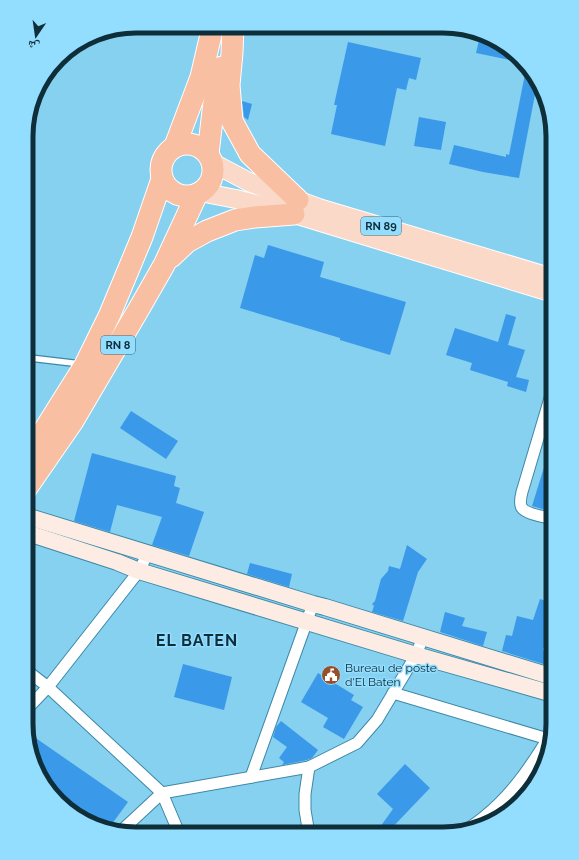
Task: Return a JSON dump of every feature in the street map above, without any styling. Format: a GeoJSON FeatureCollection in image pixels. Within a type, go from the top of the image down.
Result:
{"type":"FeatureCollection","features":[{"type":"Feature","properties":{"kind":"highway"},"geometry":{"type":"LineString","coordinates":[[175,146],[201,77],[211,33]]}},
{"type":"Feature","properties":{"kind":"highway"},"geometry":{"type":"LineString","coordinates":[[210,158],[214,102],[230,33]]}},
{"type":"Feature","properties":{"kind":"highway"},"geometry":{"type":"LineString","coordinates":[[164,265],[186,242],[208,231],[235,220],[255,217],[296,207],[250,154],[232,121],[229,85],[232,33]]}},
{"type":"Feature","properties":{"kind":"highway"},"geometry":{"type":"LineString","coordinates":[[187,143],[193,144],[204,149],[210,158],[214,173],[211,182],[205,189],[198,193],[189,196],[180,195],[173,192],[166,186],[162,179],[160,170],[162,160],[167,152],[175,146],[187,143]]}},
{"type":"Feature","properties":{"kind":"highway","name":"RN 8"},"geometry":{"type":"LineString","coordinates":[[33,448],[85,364],[110,314],[142,237],[162,179]]}},
{"type":"Feature","properties":{"kind":"highway","name":"RN 8"},"geometry":{"type":"LineString","coordinates":[[33,479],[73,421],[136,314],[164,265],[198,193]]}},
{"type":"Feature","properties":{"kind":"main road","name":"RN 89"},"geometry":{"type":"LineString","coordinates":[[210,158],[249,182],[296,207],[319,208],[546,276]]}},
{"type":"Feature","properties":{"kind":"main road"},"geometry":{"type":"LineString","coordinates":[[198,193],[296,207],[546,291]]}},
{"type":"Feature","properties":{"kind":"street"},"geometry":{"type":"LineString","coordinates":[[546,412],[522,492],[521,507],[526,512],[546,517]]}},
{"type":"Feature","properties":{"kind":"street"},"geometry":{"type":"LineString","coordinates":[[33,518],[546,675]]}},
{"type":"Feature","properties":{"kind":"street"},"geometry":{"type":"LineString","coordinates":[[33,535],[117,562],[139,571],[416,656],[546,692]]}},
{"type":"Feature","properties":{"kind":"street"},"geometry":{"type":"LineString","coordinates":[[33,703],[48,687],[139,571],[148,553]]}},
{"type":"Feature","properties":{"kind":"street"},"geometry":{"type":"LineString","coordinates":[[251,777],[312,604]]}},
{"type":"Feature","properties":{"kind":"street"},"geometry":{"type":"LineString","coordinates":[[126,826],[162,792],[309,767],[357,743],[377,720],[416,656],[423,637]]}},
{"type":"Feature","properties":{"kind":"street"},"geometry":{"type":"LineString","coordinates":[[33,675],[48,687],[162,792],[177,827]]}},
{"type":"Feature","properties":{"kind":"street"},"geometry":{"type":"LineString","coordinates":[[393,693],[546,734]]}},
{"type":"Feature","properties":{"kind":"street"},"geometry":{"type":"LineString","coordinates":[[480,820],[511,791],[529,768],[544,744]]}},
{"type":"Feature","properties":{"kind":"street"},"geometry":{"type":"LineString","coordinates":[[308,827],[305,794],[309,767]]}},
{"type":"Feature","properties":{"kind":"street"},"geometry":{"type":"LineString","coordinates":[[521,779],[527,785]]}},
{"type":"Feature","properties":{"kind":"lane"},"geometry":{"type":"LineString","coordinates":[[33,358],[85,364]]}},
{"type":"Feature","properties":{"kind":"building"},"geometry":{"type":"Polygon","coordinates":[[[479,40],[495,47],[513,61],[476,53],[479,40]]]}},
{"type":"Feature","properties":{"kind":"building"},"geometry":{"type":"Polygon","coordinates":[[[348,42],[421,58],[416,80],[409,78],[406,90],[397,88],[385,146],[331,134],[337,105],[334,105],[348,42]]]}},
{"type":"Feature","properties":{"kind":"building"},"geometry":{"type":"Polygon","coordinates":[[[525,73],[536,91],[519,178],[449,164],[454,145],[506,157],[506,154],[509,155],[525,73]]]}},
{"type":"Feature","properties":{"kind":"building"},"geometry":{"type":"Polygon","coordinates":[[[242,101],[252,104],[248,120],[244,117],[242,101]]]}},
{"type":"Feature","properties":{"kind":"building"},"geometry":{"type":"Polygon","coordinates":[[[419,117],[446,122],[441,150],[414,146],[419,117]]]}},
{"type":"Feature","properties":{"kind":"building"},"geometry":{"type":"Polygon","coordinates":[[[268,245],[324,262],[320,277],[406,302],[390,355],[340,340],[340,338],[240,308],[255,255],[264,258],[268,245]]]}},
{"type":"Feature","properties":{"kind":"building"},"geometry":{"type":"Polygon","coordinates":[[[506,314],[516,317],[508,345],[525,350],[516,377],[529,380],[526,392],[507,386],[508,382],[470,370],[472,363],[446,355],[455,328],[498,342],[506,314]]]}},
{"type":"Feature","properties":{"kind":"building"},"geometry":{"type":"Polygon","coordinates":[[[131,411],[178,441],[166,459],[120,428],[131,411]]]}},
{"type":"Feature","properties":{"kind":"building"},"geometry":{"type":"Polygon","coordinates":[[[92,453],[176,476],[174,486],[180,488],[176,503],[204,512],[189,556],[152,545],[162,517],[117,505],[110,532],[74,521],[92,453]]]}},
{"type":"Feature","properties":{"kind":"building"},"geometry":{"type":"Polygon","coordinates":[[[546,461],[546,510],[532,506],[546,461]]]}},
{"type":"Feature","properties":{"kind":"building"},"geometry":{"type":"Polygon","coordinates":[[[407,545],[427,559],[418,572],[403,621],[372,612],[374,606],[372,604],[375,601],[381,579],[388,571],[389,566],[400,569],[407,545]]]}},
{"type":"Feature","properties":{"kind":"building"},"geometry":{"type":"Polygon","coordinates":[[[250,563],[292,574],[289,587],[247,574],[250,563]]]}},
{"type":"Feature","properties":{"kind":"building"},"geometry":{"type":"Polygon","coordinates":[[[540,599],[546,601],[546,642],[543,650],[546,651],[546,665],[502,651],[506,635],[512,636],[517,616],[533,620],[540,599]]]}},
{"type":"Feature","properties":{"kind":"building"},"geometry":{"type":"Polygon","coordinates":[[[445,612],[465,618],[462,626],[487,632],[483,646],[440,632],[445,612]]]}},
{"type":"Feature","properties":{"kind":"building"},"geometry":{"type":"Polygon","coordinates":[[[183,664],[232,677],[224,710],[174,697],[183,664]]]}},
{"type":"Feature","properties":{"kind":"building"},"geometry":{"type":"Polygon","coordinates":[[[318,673],[354,695],[351,700],[363,707],[344,739],[323,727],[328,718],[301,702],[318,673]]]}},
{"type":"Feature","properties":{"kind":"building"},"geometry":{"type":"Polygon","coordinates":[[[281,721],[318,750],[312,758],[282,765],[284,762],[279,758],[287,747],[273,737],[276,727],[281,721]]]}},
{"type":"Feature","properties":{"kind":"building"},"geometry":{"type":"Polygon","coordinates":[[[34,737],[128,802],[112,824],[96,819],[73,806],[54,787],[47,776],[38,757],[34,737]]]}},
{"type":"Feature","properties":{"kind":"building"},"geometry":{"type":"Polygon","coordinates":[[[405,764],[430,788],[393,827],[380,827],[393,809],[377,794],[405,764]]]}},
{"type":"Feature","properties":{"kind":"place","name":"Bureau de poste d'El Baten"},"geometry":{"type":"Point","coordinates":[331,675]}},
{"type":"Feature","properties":{"kind":"district","name":"EL BATEN"},"geometry":{"type":"Point","coordinates":[197,640]}}]}
